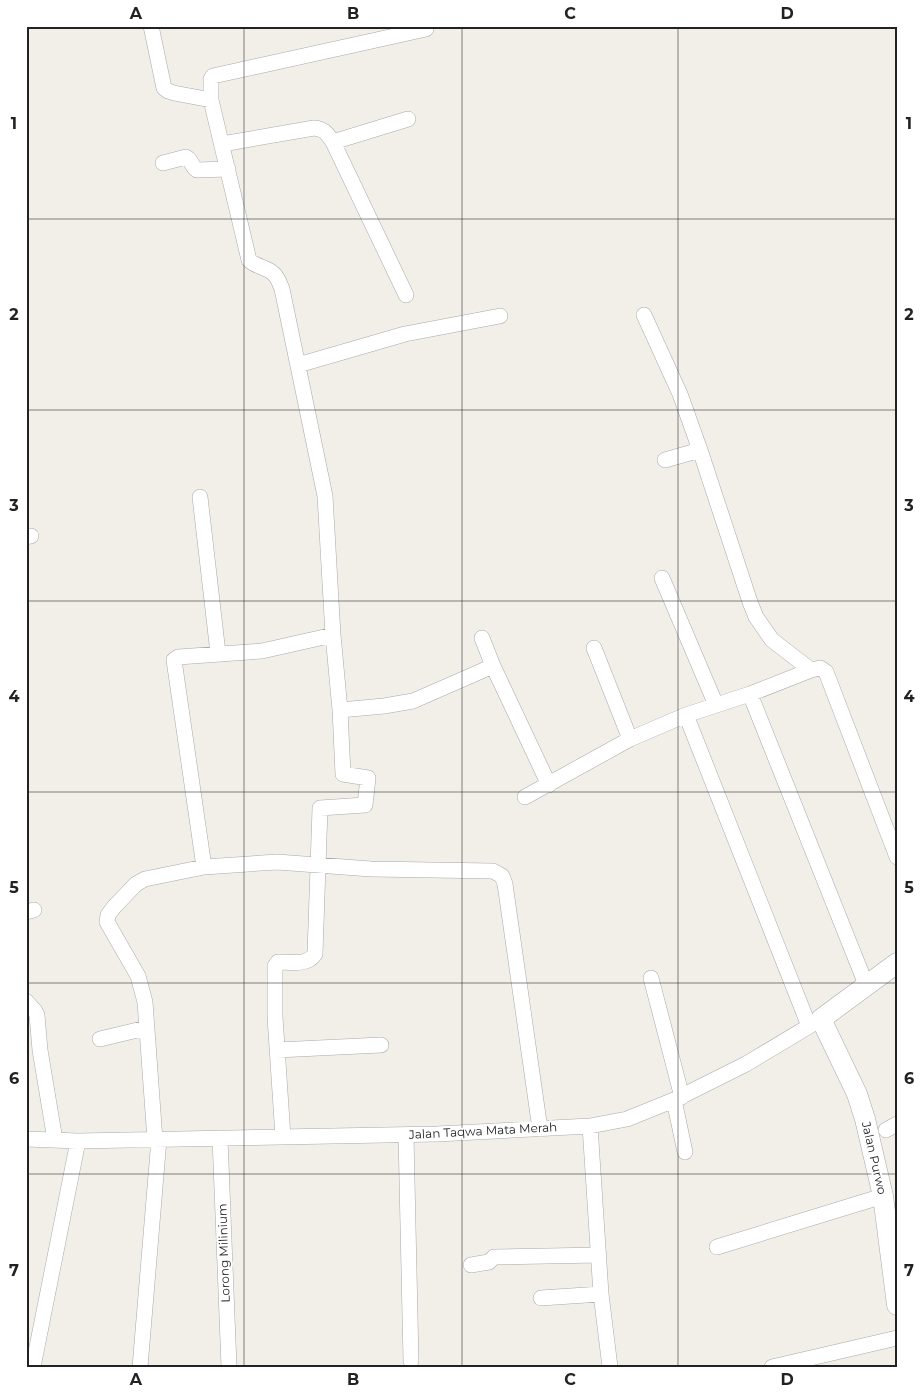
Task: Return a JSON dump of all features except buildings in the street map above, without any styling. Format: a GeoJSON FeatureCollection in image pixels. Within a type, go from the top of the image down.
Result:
{"type":"FeatureCollection","features":[{"type":"Feature","properties":{"kind":"street"},"geometry":{"type":"LineString","coordinates":[[151,26],[164,88],[168,92],[211,100]]}},
{"type":"Feature","properties":{"kind":"street"},"geometry":{"type":"LineString","coordinates":[[283,1137],[277,1050],[275,966],[278,962],[304,962],[315,954],[320,808],[365,805],[368,778],[343,774],[340,710],[332,635],[325,496],[282,289],[272,272],[249,260],[211,100],[211,79],[213,76],[426,29]]}},
{"type":"Feature","properties":{"kind":"street"},"geometry":{"type":"LineString","coordinates":[[333,142],[408,119]]}},
{"type":"Feature","properties":{"kind":"street"},"geometry":{"type":"LineString","coordinates":[[222,144],[314,128],[326,132],[333,142],[406,295]]}},
{"type":"Feature","properties":{"kind":"street"},"geometry":{"type":"LineString","coordinates":[[163,163],[186,157],[189,158],[195,170],[228,169]]}},
{"type":"Feature","properties":{"kind":"street"},"geometry":{"type":"LineString","coordinates":[[644,315],[680,394],[756,617],[772,640],[811,670]]}},
{"type":"Feature","properties":{"kind":"street"},"geometry":{"type":"LineString","coordinates":[[298,367],[405,334],[500,316]]}},
{"type":"Feature","properties":{"kind":"street"},"geometry":{"type":"LineString","coordinates":[[665,460],[700,450]]}},
{"type":"Feature","properties":{"kind":"street"},"geometry":{"type":"LineString","coordinates":[[200,497],[218,653]]}},
{"type":"Feature","properties":{"kind":"street"},"geometry":{"type":"LineString","coordinates":[[662,578],[716,706]]}},
{"type":"Feature","properties":{"kind":"street"},"geometry":{"type":"LineString","coordinates":[[204,867],[174,661],[178,657],[262,650],[332,635]]}},
{"type":"Feature","properties":{"kind":"street"},"geometry":{"type":"LineString","coordinates":[[482,638],[493,666],[549,785]]}},
{"type":"Feature","properties":{"kind":"street"},"geometry":{"type":"LineString","coordinates":[[594,648],[630,739]]}},
{"type":"Feature","properties":{"kind":"street"},"geometry":{"type":"LineString","coordinates":[[340,710],[413,701],[493,666]]}},
{"type":"Feature","properties":{"kind":"street"},"geometry":{"type":"LineString","coordinates":[[525,797],[630,739],[686,715],[820,668],[826,672],[897,857]]}},
{"type":"Feature","properties":{"kind":"street"},"geometry":{"type":"LineString","coordinates":[[750,694],[867,986]]}},
{"type":"Feature","properties":{"kind":"street"},"geometry":{"type":"LineString","coordinates":[[686,715],[815,1023]]}},
{"type":"Feature","properties":{"kind":"street"},"geometry":{"type":"LineString","coordinates":[[140,1367],[157,1140],[145,1002],[138,976],[107,922],[107,918],[114,907],[136,884],[145,879],[204,867],[277,862],[371,869],[498,872],[505,884],[540,1129]]}},
{"type":"Feature","properties":{"kind":"street","name":"Jalan Taqwa Mata Merah"},"geometry":{"type":"LineString","coordinates":[[26,1139],[78,1141],[437,1134],[590,1126],[627,1119],[678,1098],[746,1064],[815,1023],[897,963]]}},
{"type":"Feature","properties":{"kind":"street"},"geometry":{"type":"LineString","coordinates":[[651,978],[678,1098],[685,1152]]}},
{"type":"Feature","properties":{"kind":"street"},"geometry":{"type":"LineString","coordinates":[[26,1001],[37,1015],[40,1050],[55,1140]]}},
{"type":"Feature","properties":{"kind":"street","name":"Jalan Purwo"},"geometry":{"type":"LineString","coordinates":[[815,1023],[856,1094],[865,1119],[888,1201],[897,1305]]}},
{"type":"Feature","properties":{"kind":"street"},"geometry":{"type":"LineString","coordinates":[[100,1039],[146,1028]]}},
{"type":"Feature","properties":{"kind":"street"},"geometry":{"type":"LineString","coordinates":[[277,1050],[381,1045]]}},
{"type":"Feature","properties":{"kind":"street"},"geometry":{"type":"LineString","coordinates":[[590,1126],[601,1294],[610,1367]]}},
{"type":"Feature","properties":{"kind":"street"},"geometry":{"type":"LineString","coordinates":[[406,1135],[411,1362]]}},
{"type":"Feature","properties":{"kind":"street","name":"Lorong Milinium"},"geometry":{"type":"LineString","coordinates":[[220,1138],[228,1367]]}},
{"type":"Feature","properties":{"kind":"street"},"geometry":{"type":"LineString","coordinates":[[32,1357],[78,1141]]}},
{"type":"Feature","properties":{"kind":"street"},"geometry":{"type":"LineString","coordinates":[[717,1247],[888,1201]]}},
{"type":"Feature","properties":{"kind":"street"},"geometry":{"type":"LineString","coordinates":[[471,1265],[490,1262],[494,1257],[598,1255]]}},
{"type":"Feature","properties":{"kind":"street"},"geometry":{"type":"LineString","coordinates":[[541,1298],[601,1294]]}},
{"type":"Feature","properties":{"kind":"street"},"geometry":{"type":"LineString","coordinates":[[772,1367],[897,1338]]}}]}
